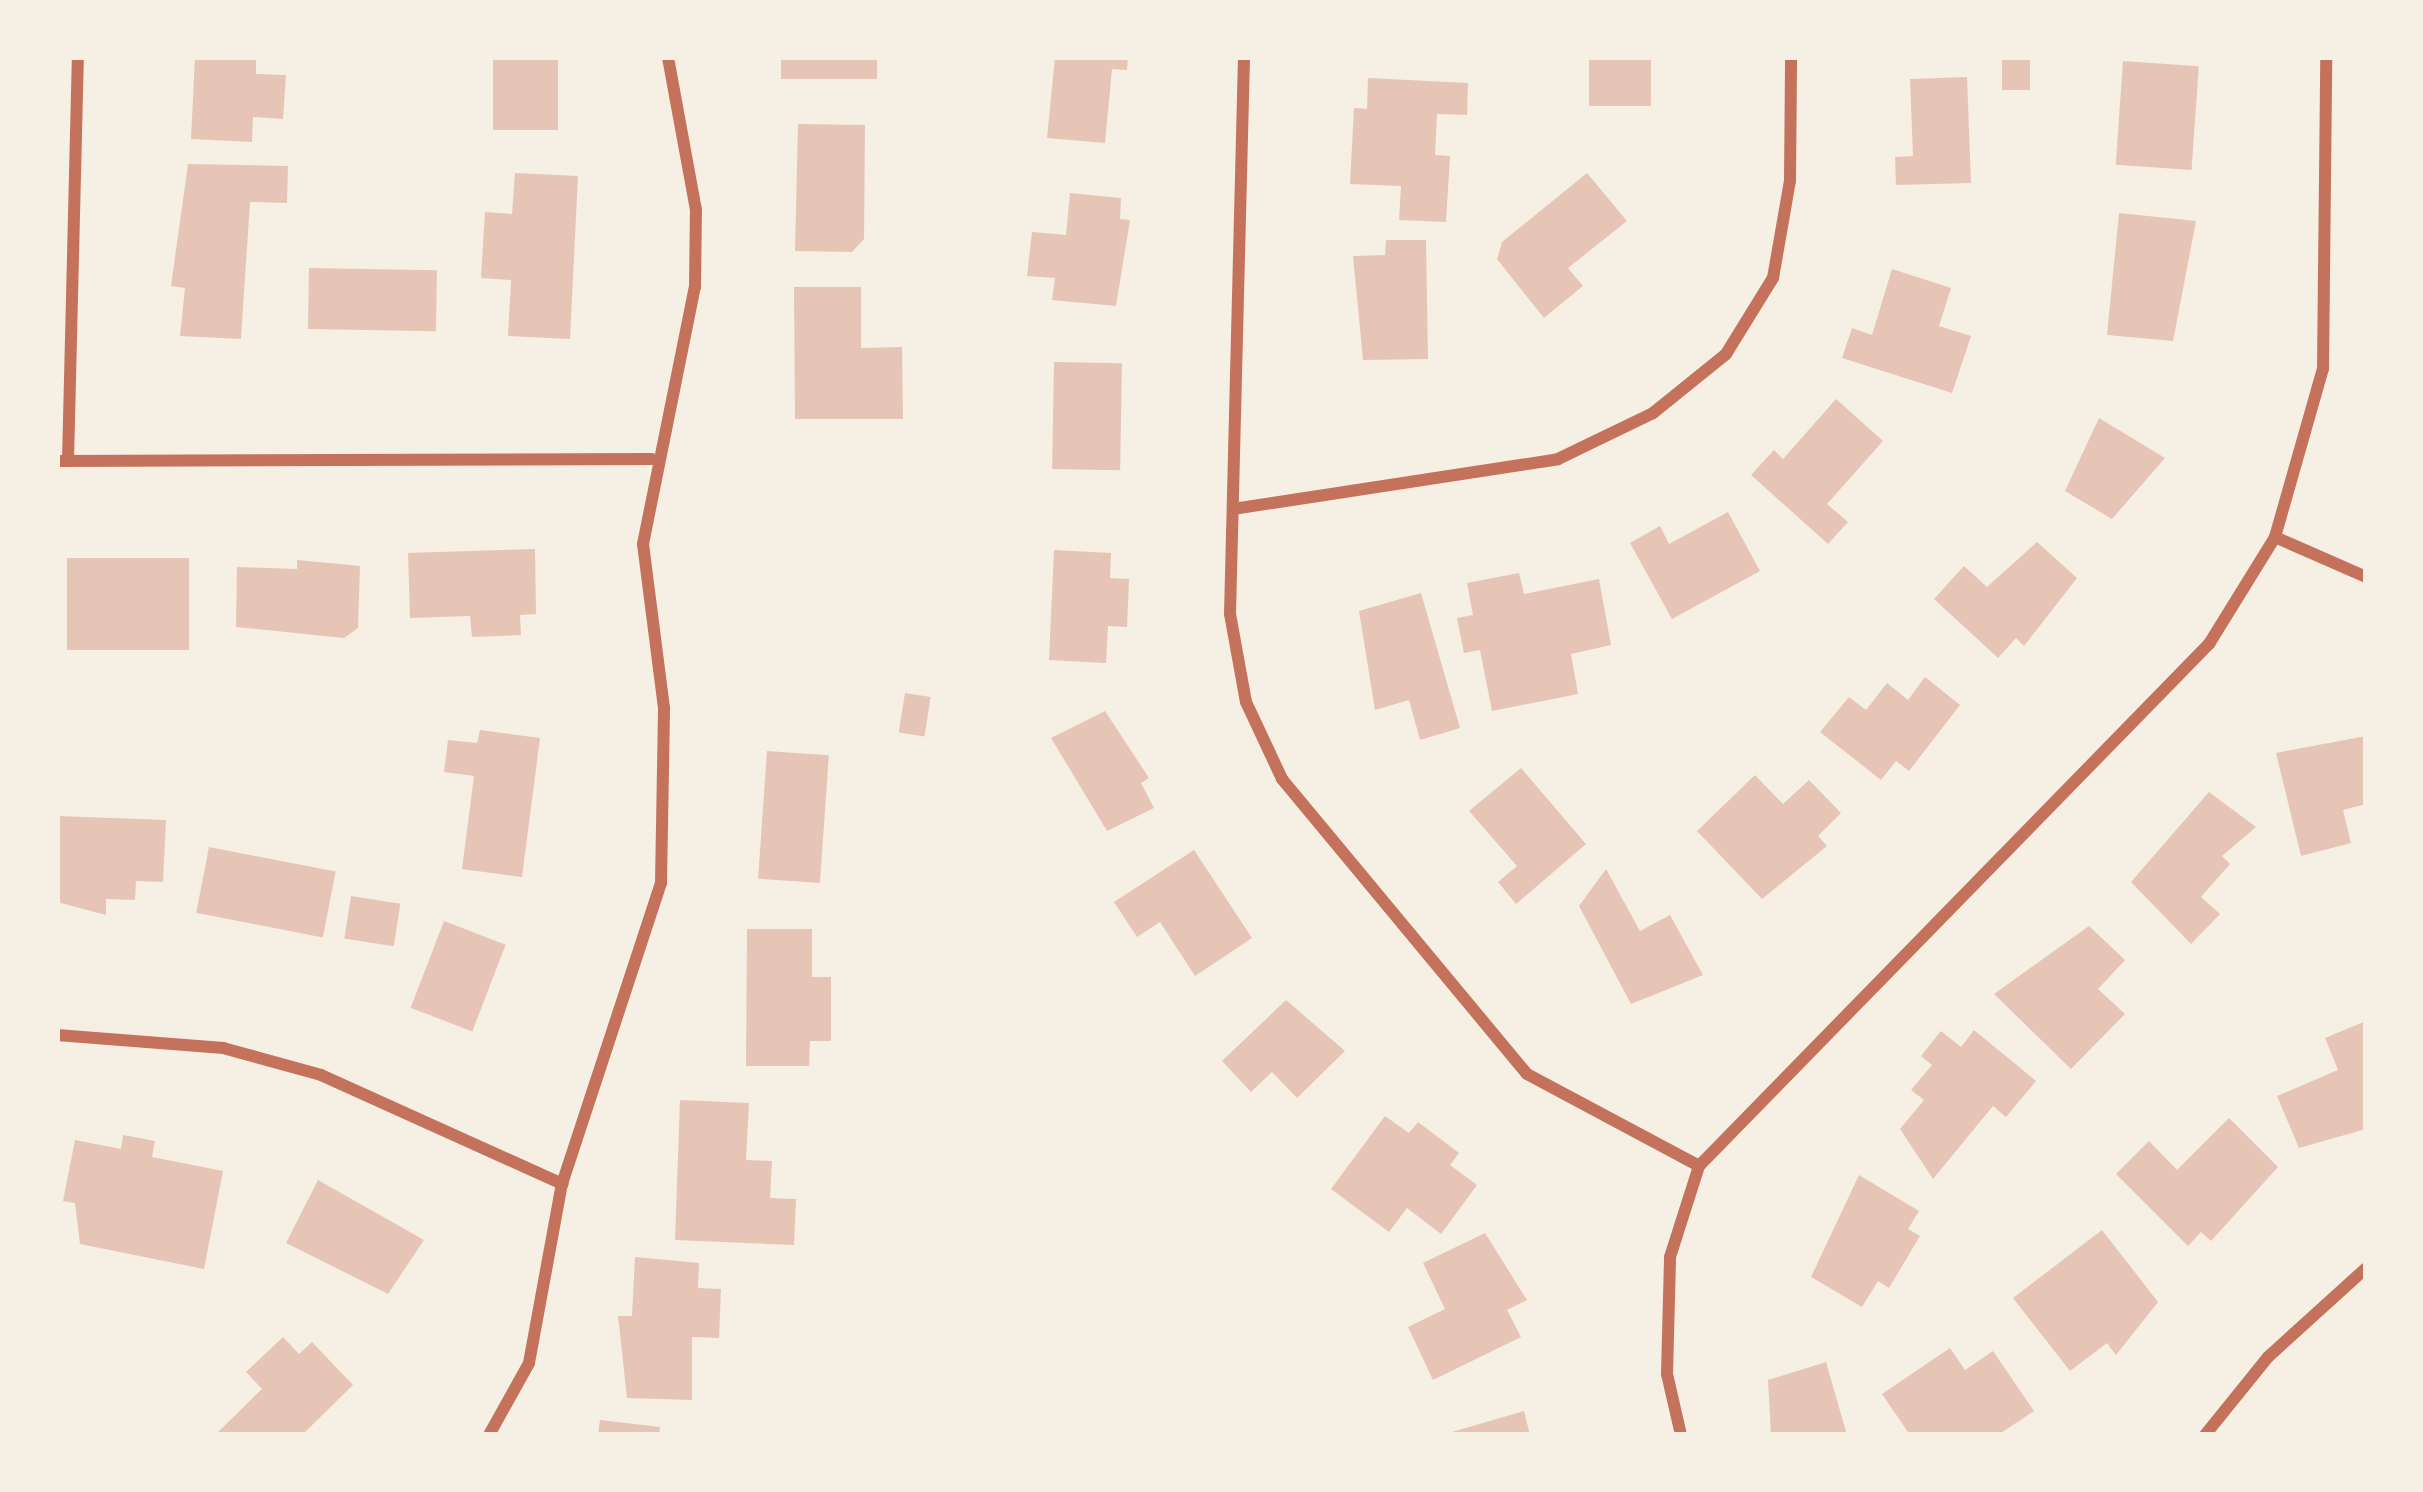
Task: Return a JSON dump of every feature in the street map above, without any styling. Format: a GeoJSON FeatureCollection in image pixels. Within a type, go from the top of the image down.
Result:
{"type":"FeatureCollection","features":[{"type":"Feature","properties":{"kind":"street"},"geometry":{"type":"LineString","coordinates":[[78,57],[62,461],[652,459]]}},
{"type":"Feature","properties":{"kind":"street"},"geometry":{"type":"LineString","coordinates":[[489,1435],[529,1363],[562,1184],[661,883],[664,708],[644,544],[652,459],[694,286],[696,210],[668,57]]}},
{"type":"Feature","properties":{"kind":"street"},"geometry":{"type":"LineString","coordinates":[[1244,57],[1233,509],[1238,658],[1282,779],[1527,1074],[1699,1166]]}},
{"type":"Feature","properties":{"kind":"street"},"geometry":{"type":"LineString","coordinates":[[1233,509],[1558,459],[1653,413],[1726,354],[1773,278],[1790,181],[1791,57]]}},
{"type":"Feature","properties":{"kind":"street"},"geometry":{"type":"LineString","coordinates":[[1681,1435],[1667,1374],[1670,1256],[1699,1166],[2209,644],[2275,537],[2323,369],[2326,57]]}},
{"type":"Feature","properties":{"kind":"street"},"geometry":{"type":"LineString","coordinates":[[2275,537],[2366,578]]}},
{"type":"Feature","properties":{"kind":"street"},"geometry":{"type":"LineString","coordinates":[[57,1035],[223,1048],[321,1076],[562,1184]]}},
{"type":"Feature","properties":{"kind":"street"},"geometry":{"type":"LineString","coordinates":[[2205,1435],[2268,1357],[2366,1268]]}},
{"type":"Feature","properties":{"kind":"building"},"geometry":{"type":"Polygon","coordinates":[[[195,57],[256,57],[256,74],[286,75],[283,119],[253,117],[252,142],[191,139],[195,57]]]}},
{"type":"Feature","properties":{"kind":"building"},"geometry":{"type":"Polygon","coordinates":[[[493,57],[558,57],[558,130],[493,130],[493,57]]]}},
{"type":"Feature","properties":{"kind":"building"},"geometry":{"type":"Polygon","coordinates":[[[781,57],[877,57],[877,79],[781,79],[781,57]]]}},
{"type":"Feature","properties":{"kind":"building"},"geometry":{"type":"Polygon","coordinates":[[[1055,57],[1128,57],[1127,70],[1112,69],[1105,143],[1047,138],[1055,57]]]}},
{"type":"Feature","properties":{"kind":"building"},"geometry":{"type":"Polygon","coordinates":[[[1589,57],[1651,57],[1651,106],[1589,106],[1589,57]]]}},
{"type":"Feature","properties":{"kind":"building"},"geometry":{"type":"Polygon","coordinates":[[[2002,57],[2030,57],[2030,90],[2002,90],[2002,57]]]}},
{"type":"Feature","properties":{"kind":"building"},"geometry":{"type":"Polygon","coordinates":[[[2123,61],[2199,66],[2192,170],[2116,165],[2123,61]]]}},
{"type":"Feature","properties":{"kind":"building"},"geometry":{"type":"Polygon","coordinates":[[[1967,77],[1971,183],[1896,185],[1895,157],[1913,156],[1910,79],[1967,77]]]}},
{"type":"Feature","properties":{"kind":"building"},"geometry":{"type":"Polygon","coordinates":[[[1368,78],[1468,83],[1467,115],[1437,114],[1435,155],[1450,156],[1446,222],[1399,220],[1401,186],[1350,184],[1354,108],[1367,109],[1368,78]]]}},
{"type":"Feature","properties":{"kind":"building"},"geometry":{"type":"Polygon","coordinates":[[[798,124],[865,125],[864,239],[852,252],[795,251],[798,124]]]}},
{"type":"Feature","properties":{"kind":"building"},"geometry":{"type":"Polygon","coordinates":[[[188,164],[288,166],[287,203],[250,202],[241,339],[180,336],[185,288],[171,286],[188,164]]]}},
{"type":"Feature","properties":{"kind":"building"},"geometry":{"type":"Polygon","coordinates":[[[515,173],[578,176],[570,339],[508,336],[511,280],[481,278],[485,212],[512,214],[515,173]]]}},
{"type":"Feature","properties":{"kind":"building"},"geometry":{"type":"Polygon","coordinates":[[[1587,173],[1627,221],[1568,268],[1583,286],[1544,318],[1497,259],[1502,242],[1587,173]]]}},
{"type":"Feature","properties":{"kind":"building"},"geometry":{"type":"Polygon","coordinates":[[[1070,193],[1121,198],[1120,219],[1130,220],[1116,306],[1052,300],[1055,278],[1027,276],[1032,232],[1066,235],[1070,193]]]}},
{"type":"Feature","properties":{"kind":"building"},"geometry":{"type":"Polygon","coordinates":[[[2119,213],[2196,221],[2173,341],[2107,335],[2119,213]]]}},
{"type":"Feature","properties":{"kind":"building"},"geometry":{"type":"Polygon","coordinates":[[[1386,240],[1426,240],[1428,359],[1363,360],[1353,256],[1385,255],[1386,240]]]}},
{"type":"Feature","properties":{"kind":"building"},"geometry":{"type":"Polygon","coordinates":[[[309,268],[437,270],[436,331],[308,329],[309,268]]]}},
{"type":"Feature","properties":{"kind":"building"},"geometry":{"type":"Polygon","coordinates":[[[1892,269],[1951,288],[1939,326],[1971,336],[1952,393],[1842,358],[1852,328],[1872,335],[1892,269]]]}},
{"type":"Feature","properties":{"kind":"building"},"geometry":{"type":"Polygon","coordinates":[[[794,287],[861,287],[861,348],[902,347],[903,419],[795,419],[794,287]]]}},
{"type":"Feature","properties":{"kind":"building"},"geometry":{"type":"Polygon","coordinates":[[[1054,362],[1122,363],[1120,470],[1052,469],[1054,362]]]}},
{"type":"Feature","properties":{"kind":"building"},"geometry":{"type":"Polygon","coordinates":[[[1836,399],[1883,441],[1827,504],[1848,522],[1828,544],[1751,475],[1774,450],[1783,459],[1836,399]]]}},
{"type":"Feature","properties":{"kind":"building"},"geometry":{"type":"Polygon","coordinates":[[[2099,418],[2165,458],[2112,519],[2065,491],[2099,418]]]}},
{"type":"Feature","properties":{"kind":"building"},"geometry":{"type":"Polygon","coordinates":[[[1728,512],[1760,571],[1672,619],[1630,543],[1660,526],[1669,544],[1728,512]]]}},
{"type":"Feature","properties":{"kind":"building"},"geometry":{"type":"Polygon","coordinates":[[[2037,542],[2077,578],[2024,646],[2016,638],[1998,658],[1934,599],[1964,566],[1987,587],[2037,542]]]}},
{"type":"Feature","properties":{"kind":"building"},"geometry":{"type":"Polygon","coordinates":[[[535,549],[536,614],[520,615],[521,635],[472,637],[470,616],[410,618],[408,553],[535,549]]]}},
{"type":"Feature","properties":{"kind":"building"},"geometry":{"type":"Polygon","coordinates":[[[1054,550],[1111,553],[1110,578],[1129,579],[1127,627],[1108,626],[1106,663],[1049,660],[1054,550]]]}},
{"type":"Feature","properties":{"kind":"building"},"geometry":{"type":"Polygon","coordinates":[[[67,558],[189,558],[189,650],[67,650],[67,558]]]}},
{"type":"Feature","properties":{"kind":"building"},"geometry":{"type":"Polygon","coordinates":[[[297,560],[360,566],[358,628],[344,638],[236,627],[237,567],[297,569],[297,560]]]}},
{"type":"Feature","properties":{"kind":"building"},"geometry":{"type":"Polygon","coordinates":[[[1519,573],[1524,594],[1599,579],[1611,645],[1571,654],[1578,694],[1492,711],[1480,650],[1464,653],[1457,618],[1473,615],[1467,583],[1519,573]]]}},
{"type":"Feature","properties":{"kind":"building"},"geometry":{"type":"Polygon","coordinates":[[[1421,593],[1460,728],[1420,740],[1409,700],[1375,710],[1359,611],[1421,593]]]}},
{"type":"Feature","properties":{"kind":"building"},"geometry":{"type":"Polygon","coordinates":[[[1925,677],[1960,705],[1909,771],[1896,761],[1881,780],[1820,732],[1849,697],[1866,710],[1887,683],[1908,700],[1925,677]]]}},
{"type":"Feature","properties":{"kind":"building"},"geometry":{"type":"Polygon","coordinates":[[[905,693],[931,697],[924,737],[899,733],[905,693]]]}},
{"type":"Feature","properties":{"kind":"building"},"geometry":{"type":"Polygon","coordinates":[[[1105,711],[1149,778],[1141,783],[1154,808],[1107,831],[1051,738],[1105,711]]]}},
{"type":"Feature","properties":{"kind":"building"},"geometry":{"type":"Polygon","coordinates":[[[480,730],[540,738],[522,877],[462,869],[474,776],[444,772],[448,740],[477,743],[480,730]]]}},
{"type":"Feature","properties":{"kind":"building"},"geometry":{"type":"Polygon","coordinates":[[[2366,736],[2366,804],[2343,810],[2351,843],[2301,856],[2276,753],[2366,736]]]}},
{"type":"Feature","properties":{"kind":"building"},"geometry":{"type":"Polygon","coordinates":[[[767,751],[829,755],[820,883],[758,879],[767,751]]]}},
{"type":"Feature","properties":{"kind":"building"},"geometry":{"type":"Polygon","coordinates":[[[1521,768],[1586,844],[1516,904],[1498,882],[1517,866],[1469,811],[1521,768]]]}},
{"type":"Feature","properties":{"kind":"building"},"geometry":{"type":"Polygon","coordinates":[[[1755,775],[1783,804],[1809,780],[1841,813],[1818,836],[1827,846],[1762,899],[1697,831],[1755,775]]]}},
{"type":"Feature","properties":{"kind":"building"},"geometry":{"type":"Polygon","coordinates":[[[2209,792],[2256,827],[2222,856],[2230,864],[2201,897],[2220,914],[2191,944],[2131,882],[2209,792]]]}},
{"type":"Feature","properties":{"kind":"building"},"geometry":{"type":"Polygon","coordinates":[[[57,816],[166,820],[163,882],[136,881],[135,900],[106,899],[106,915],[57,902],[57,816]]]}},
{"type":"Feature","properties":{"kind":"building"},"geometry":{"type":"Polygon","coordinates":[[[209,847],[336,872],[323,937],[196,913],[209,847]]]}},
{"type":"Feature","properties":{"kind":"building"},"geometry":{"type":"Polygon","coordinates":[[[1194,850],[1252,938],[1195,976],[1160,922],[1137,937],[1114,902],[1194,850]]]}},
{"type":"Feature","properties":{"kind":"building"},"geometry":{"type":"Polygon","coordinates":[[[1606,869],[1640,931],[1670,915],[1703,975],[1631,1004],[1579,906],[1606,869]]]}},
{"type":"Feature","properties":{"kind":"building"},"geometry":{"type":"Polygon","coordinates":[[[351,896],[400,904],[394,946],[344,938],[351,896]]]}},
{"type":"Feature","properties":{"kind":"building"},"geometry":{"type":"Polygon","coordinates":[[[444,921],[506,945],[472,1031],[411,1008],[444,921]]]}},
{"type":"Feature","properties":{"kind":"building"},"geometry":{"type":"Polygon","coordinates":[[[2089,926],[2125,960],[2098,989],[2125,1014],[2071,1069],[1994,994],[2089,926]]]}},
{"type":"Feature","properties":{"kind":"building"},"geometry":{"type":"Polygon","coordinates":[[[747,929],[812,929],[812,977],[831,977],[831,1041],[810,1041],[809,1066],[746,1066],[747,929]]]}},
{"type":"Feature","properties":{"kind":"building"},"geometry":{"type":"Polygon","coordinates":[[[1286,1000],[1345,1051],[1297,1098],[1272,1072],[1251,1092],[1222,1061],[1286,1000]]]}},
{"type":"Feature","properties":{"kind":"building"},"geometry":{"type":"Polygon","coordinates":[[[2366,1021],[2366,1129],[2299,1148],[2277,1096],[2338,1070],[2325,1038],[2366,1021]]]}},
{"type":"Feature","properties":{"kind":"building"},"geometry":{"type":"Polygon","coordinates":[[[1974,1030],[2036,1081],[2006,1117],[1993,1106],[1933,1179],[1900,1129],[1924,1100],[1911,1090],[1932,1065],[1921,1056],[1941,1031],[1961,1047],[1974,1030]]]}},
{"type":"Feature","properties":{"kind":"building"},"geometry":{"type":"Polygon","coordinates":[[[680,1100],[749,1103],[746,1160],[772,1161],[770,1198],[796,1199],[794,1245],[675,1240],[680,1100]]]}},
{"type":"Feature","properties":{"kind":"building"},"geometry":{"type":"Polygon","coordinates":[[[1385,1116],[1409,1133],[1418,1122],[1459,1153],[1450,1165],[1477,1185],[1441,1234],[1407,1208],[1389,1232],[1331,1189],[1385,1116]]]}},
{"type":"Feature","properties":{"kind":"building"},"geometry":{"type":"Polygon","coordinates":[[[2229,1118],[2278,1167],[2211,1241],[2201,1232],[2188,1246],[2116,1174],[2149,1141],[2177,1170],[2229,1118]]]}},
{"type":"Feature","properties":{"kind":"building"},"geometry":{"type":"Polygon","coordinates":[[[123,1135],[155,1141],[152,1157],[223,1171],[204,1269],[80,1244],[75,1203],[63,1201],[75,1140],[121,1149],[123,1135]]]}},
{"type":"Feature","properties":{"kind":"building"},"geometry":{"type":"Polygon","coordinates":[[[1859,1175],[1919,1211],[1908,1229],[1920,1236],[1889,1288],[1878,1281],[1862,1307],[1811,1277],[1859,1175]]]}},
{"type":"Feature","properties":{"kind":"building"},"geometry":{"type":"Polygon","coordinates":[[[318,1180],[424,1240],[388,1294],[286,1243],[318,1180]]]}},
{"type":"Feature","properties":{"kind":"building"},"geometry":{"type":"Polygon","coordinates":[[[2102,1230],[2158,1302],[2116,1355],[2107,1343],[2070,1371],[2013,1298],[2102,1230]]]}},
{"type":"Feature","properties":{"kind":"building"},"geometry":{"type":"Polygon","coordinates":[[[1485,1233],[1527,1300],[1507,1310],[1521,1337],[1433,1380],[1408,1327],[1445,1309],[1423,1263],[1485,1233]]]}},
{"type":"Feature","properties":{"kind":"building"},"geometry":{"type":"Polygon","coordinates":[[[635,1257],[699,1263],[698,1288],[721,1289],[719,1338],[692,1337],[692,1400],[627,1398],[618,1316],[632,1316],[635,1257]]]}},
{"type":"Feature","properties":{"kind":"building"},"geometry":{"type":"Polygon","coordinates":[[[283,1337],[299,1354],[312,1342],[353,1385],[302,1435],[215,1435],[262,1389],[246,1372],[283,1337]]]}},
{"type":"Feature","properties":{"kind":"building"},"geometry":{"type":"Polygon","coordinates":[[[1950,1348],[1965,1370],[1993,1351],[2034,1411],[1998,1435],[1910,1435],[1882,1394],[1950,1348]]]}},
{"type":"Feature","properties":{"kind":"building"},"geometry":{"type":"Polygon","coordinates":[[[1826,1362],[1847,1435],[1771,1435],[1768,1380],[1826,1362]]]}},
{"type":"Feature","properties":{"kind":"building"},"geometry":{"type":"Polygon","coordinates":[[[1524,1411],[1530,1435],[1445,1434],[1524,1411]]]}},
{"type":"Feature","properties":{"kind":"building"},"geometry":{"type":"Polygon","coordinates":[[[600,1420],[660,1427],[659,1435],[598,1435],[600,1420]]]}}]}
